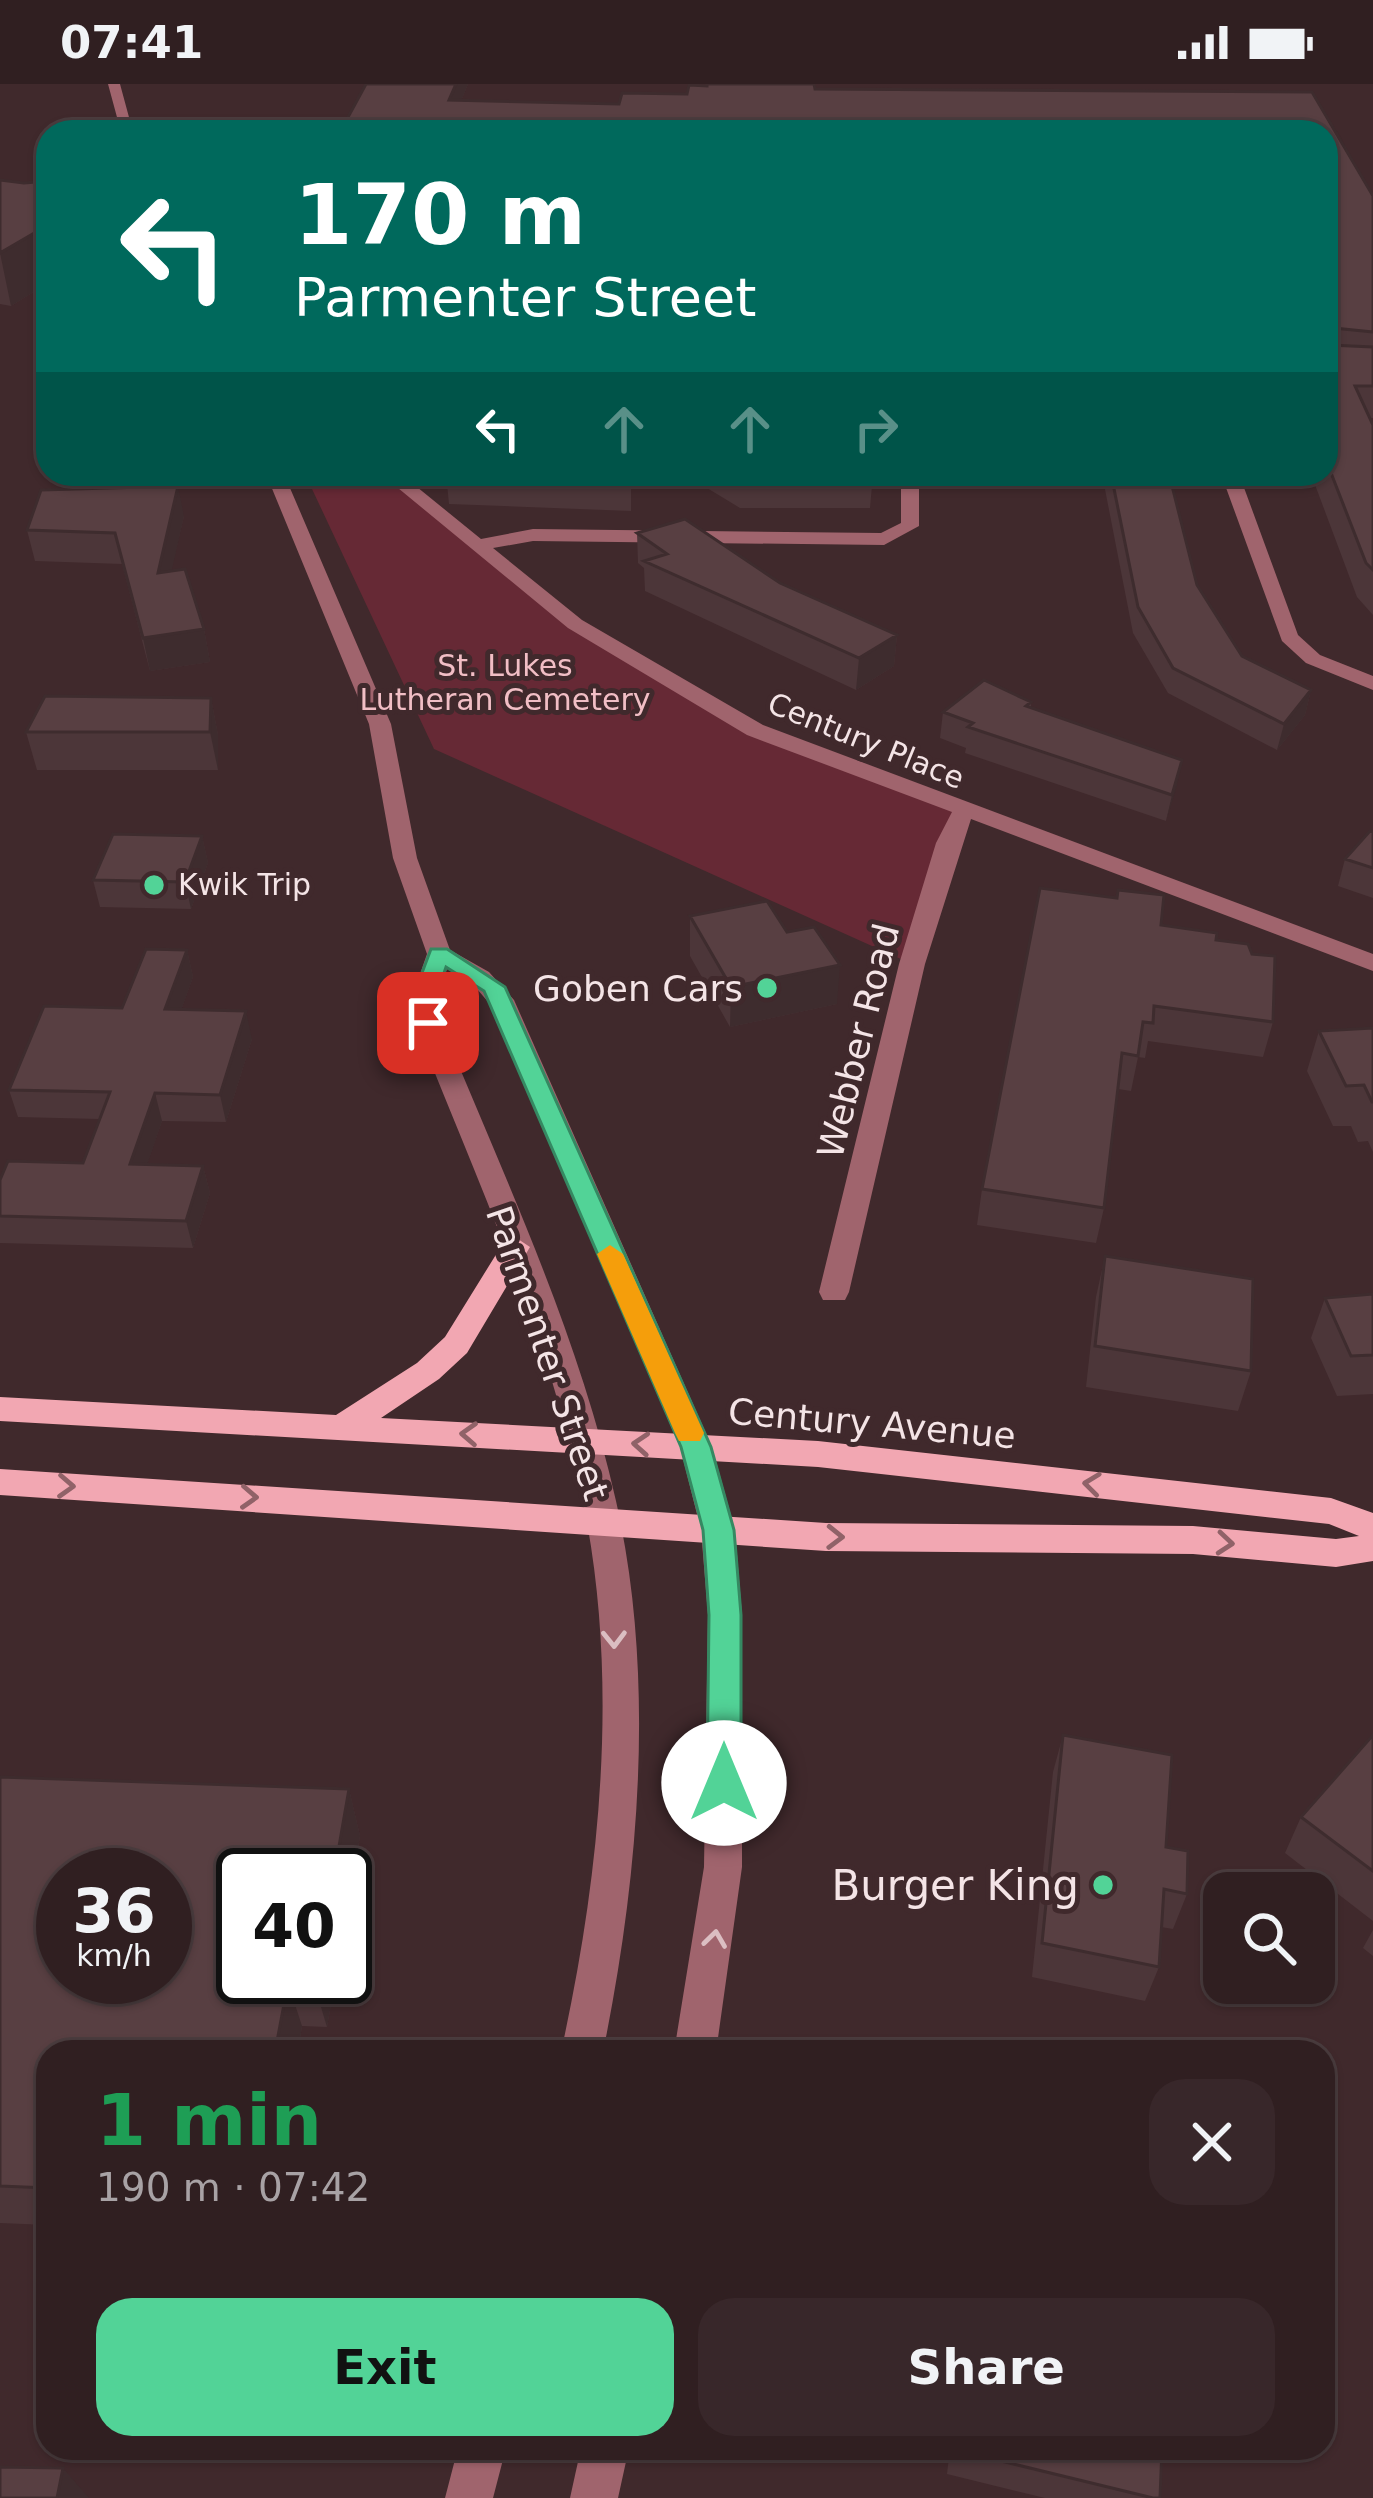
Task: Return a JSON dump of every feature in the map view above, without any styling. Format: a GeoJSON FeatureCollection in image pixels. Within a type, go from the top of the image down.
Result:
{"type":"FeatureCollection","features":[{"type":"Feature","properties":{"kind":"main road"},"geometry":{"type":"LineString","coordinates":[[342,1427],[428,1371],[456,1345],[515,1247]]}},
{"type":"Feature","properties":{"kind":"main road","name":"Century Avenue"},"geometry":{"type":"LineString","coordinates":[[0,1409],[818,1454],[1331,1511],[1373,1527]]}},
{"type":"Feature","properties":{"kind":"main road"},"geometry":{"type":"LineString","coordinates":[[0,1482],[826,1538],[1192,1540],[1336,1553],[1373,1547]]}},
{"type":"Feature","properties":{"kind":"street"},"geometry":{"type":"LineString","coordinates":[[114,84],[124,120]]}},
{"type":"Feature","properties":{"kind":"street"},"geometry":{"type":"LineString","coordinates":[[280,486],[377,715],[405,858],[439,953],[480,976],[501,1000],[696,1447],[718,1530],[725,1615],[723,1867],[696,2040]]}},
{"type":"Feature","properties":{"kind":"street","name":"Century Place"},"geometry":{"type":"LineString","coordinates":[[405,486],[575,625],[755,730],[1373,963]]}},
{"type":"Feature","properties":{"kind":"street"},"geometry":{"type":"LineString","coordinates":[[477,545],[533,535],[884,539],[910,526],[910,486]]}},
{"type":"Feature","properties":{"kind":"street"},"geometry":{"type":"LineString","coordinates":[[1234,486],[1289,637],[1313,659],[1373,684]]}},
{"type":"Feature","properties":{"kind":"street","name":"Webber Road"},"geometry":{"type":"LineString","coordinates":[[834,1292],[912,964],[948,843],[963,812]]}},
{"type":"Feature","properties":{"kind":"street","name":"Parmenter Street"},"geometry":{"type":"LineString","coordinates":[[439,953],[425,994],[428,1023],[586,1440],[604,1522],[614,1624],[614,1856],[583,2040]]}},
{"type":"Feature","properties":{"kind":"street"},"geometry":{"type":"LineString","coordinates":[[469,2498],[479,2460]]}},
{"type":"Feature","properties":{"kind":"street"},"geometry":{"type":"LineString","coordinates":[[594,2498],[602,2460]]}},
{"type":"Feature","properties":{"kind":"green space","name":"St. Lukes Lutheran Cemetery"},"geometry":{"type":"Polygon","coordinates":[[[311,486],[405,486],[575,624],[755,730],[963,812],[912,964],[434,749],[311,486]]]}},
{"type":"Feature","properties":{"kind":"building"},"geometry":{"type":"Polygon","coordinates":[[[366,84],[456,84],[449,100],[619,104],[622,93],[687,94],[689,85],[814,84],[815,89],[1312,92],[1328,120],[346,120],[366,84]]]}},
{"type":"Feature","properties":{"kind":"building"},"geometry":{"type":"Polygon","coordinates":[[[1338,136],[1373,196],[1373,332],[1338,328],[1338,136]]]}},
{"type":"Feature","properties":{"kind":"building"},"geometry":{"type":"Polygon","coordinates":[[[0,180],[36,182],[36,232],[0,253],[0,180]]]}},
{"type":"Feature","properties":{"kind":"building"},"geometry":{"type":"Polygon","coordinates":[[[1338,345],[1373,347],[1373,386],[1355,386],[1373,425],[1373,570],[1336,486],[1338,345]]]}},
{"type":"Feature","properties":{"kind":"building"},"geometry":{"type":"Polygon","coordinates":[[[178,486],[158,573],[185,569],[204,629],[143,638],[115,533],[27,530],[41,490],[178,486]]]}},
{"type":"Feature","properties":{"kind":"building"},"geometry":{"type":"Polygon","coordinates":[[[1113,486],[1172,486],[1197,585],[1242,656],[1311,690],[1284,724],[1173,668],[1138,607],[1113,486]]]}},
{"type":"Feature","properties":{"kind":"building"},"geometry":{"type":"Polygon","coordinates":[[[685,519],[780,583],[897,635],[859,658],[644,561],[667,554],[637,533],[685,519]]]}},
{"type":"Feature","properties":{"kind":"building"},"geometry":{"type":"Polygon","coordinates":[[[984,680],[1031,702],[1026,706],[1182,760],[1172,795],[968,727],[973,723],[943,712],[984,680]]]}},
{"type":"Feature","properties":{"kind":"building"},"geometry":{"type":"Polygon","coordinates":[[[45,696],[211,698],[210,732],[26,732],[45,696]]]}},
{"type":"Feature","properties":{"kind":"building"},"geometry":{"type":"Polygon","coordinates":[[[1370,831],[1373,868],[1345,859],[1370,831]]]}},
{"type":"Feature","properties":{"kind":"building"},"geometry":{"type":"Polygon","coordinates":[[[113,834],[202,836],[185,882],[93,880],[113,834]]]}},
{"type":"Feature","properties":{"kind":"building"},"geometry":{"type":"Polygon","coordinates":[[[1040,888],[1117,898],[1118,890],[1164,895],[1161,925],[1217,933],[1216,940],[1248,944],[1252,954],[1275,956],[1273,1022],[1154,1006],[1153,1023],[1143,1022],[1138,1056],[1122,1053],[1104,1208],[982,1189],[1040,888]]]}},
{"type":"Feature","properties":{"kind":"building"},"geometry":{"type":"Polygon","coordinates":[[[767,901],[787,932],[814,927],[840,965],[731,987],[690,916],[767,901]]]}},
{"type":"Feature","properties":{"kind":"building"},"geometry":{"type":"Polygon","coordinates":[[[146,949],[187,950],[165,1009],[246,1011],[220,1095],[155,1093],[130,1164],[203,1166],[186,1221],[0,1216],[0,1180],[8,1161],[83,1163],[110,1092],[9,1090],[44,1006],[122,1008],[146,949]]]}},
{"type":"Feature","properties":{"kind":"building"},"geometry":{"type":"Polygon","coordinates":[[[1373,1028],[1372,1102],[1364,1085],[1346,1086],[1319,1031],[1373,1028]]]}},
{"type":"Feature","properties":{"kind":"building"},"geometry":{"type":"Polygon","coordinates":[[[1105,1256],[1253,1279],[1251,1371],[1095,1346],[1105,1256]]]}},
{"type":"Feature","properties":{"kind":"building"},"geometry":{"type":"Polygon","coordinates":[[[1373,1294],[1373,1355],[1351,1356],[1325,1298],[1373,1294]]]}},
{"type":"Feature","properties":{"kind":"building","name":"Burger King"},"geometry":{"type":"Polygon","coordinates":[[[1063,1735],[1172,1755],[1166,1847],[1188,1851],[1187,1894],[1164,1889],[1159,1967],[1042,1943],[1063,1735]]]}},
{"type":"Feature","properties":{"kind":"building"},"geometry":{"type":"Polygon","coordinates":[[[1373,1735],[1373,1871],[1301,1817],[1373,1735]]]}},
{"type":"Feature","properties":{"kind":"building"},"geometry":{"type":"Polygon","coordinates":[[[0,1777],[349,1789],[339,1848],[216,1848],[216,2004],[284,2004],[277,2040],[36,2040],[36,2188],[0,2186],[0,1777]]]}},
{"type":"Feature","properties":{"kind":"building"},"geometry":{"type":"Polygon","coordinates":[[[997,2460],[1162,2460],[1160,2498],[997,2460]]]}},
{"type":"Feature","properties":{"kind":"building"},"geometry":{"type":"Polygon","coordinates":[[[0,2467],[63,2468],[57,2498],[0,2498],[0,2467]]]}},
{"type":"Feature","properties":{"kind":"slow traffic"},"geometry":{"type":"LineString","coordinates":[[610,1254],[689,1433]]}},
{"type":"Feature","properties":{"kind":"place","name":"Kwik Trip"},"geometry":{"type":"Point","coordinates":[154,885]}},
{"type":"Feature","properties":{"kind":"place","name":"Goben Cars"},"geometry":{"type":"Point","coordinates":[767,988]}},
{"type":"Feature","properties":{"kind":"place","name":"Burger King"},"geometry":{"type":"Point","coordinates":[1103,1885]}},
{"type":"Feature","properties":{"kind":"route"},"geometry":{"type":"LineString","coordinates":[[428,1023],[425,994],[439,953],[494,987],[696,1447],[718,1530],[725,1615],[724,1783]]}}]}
